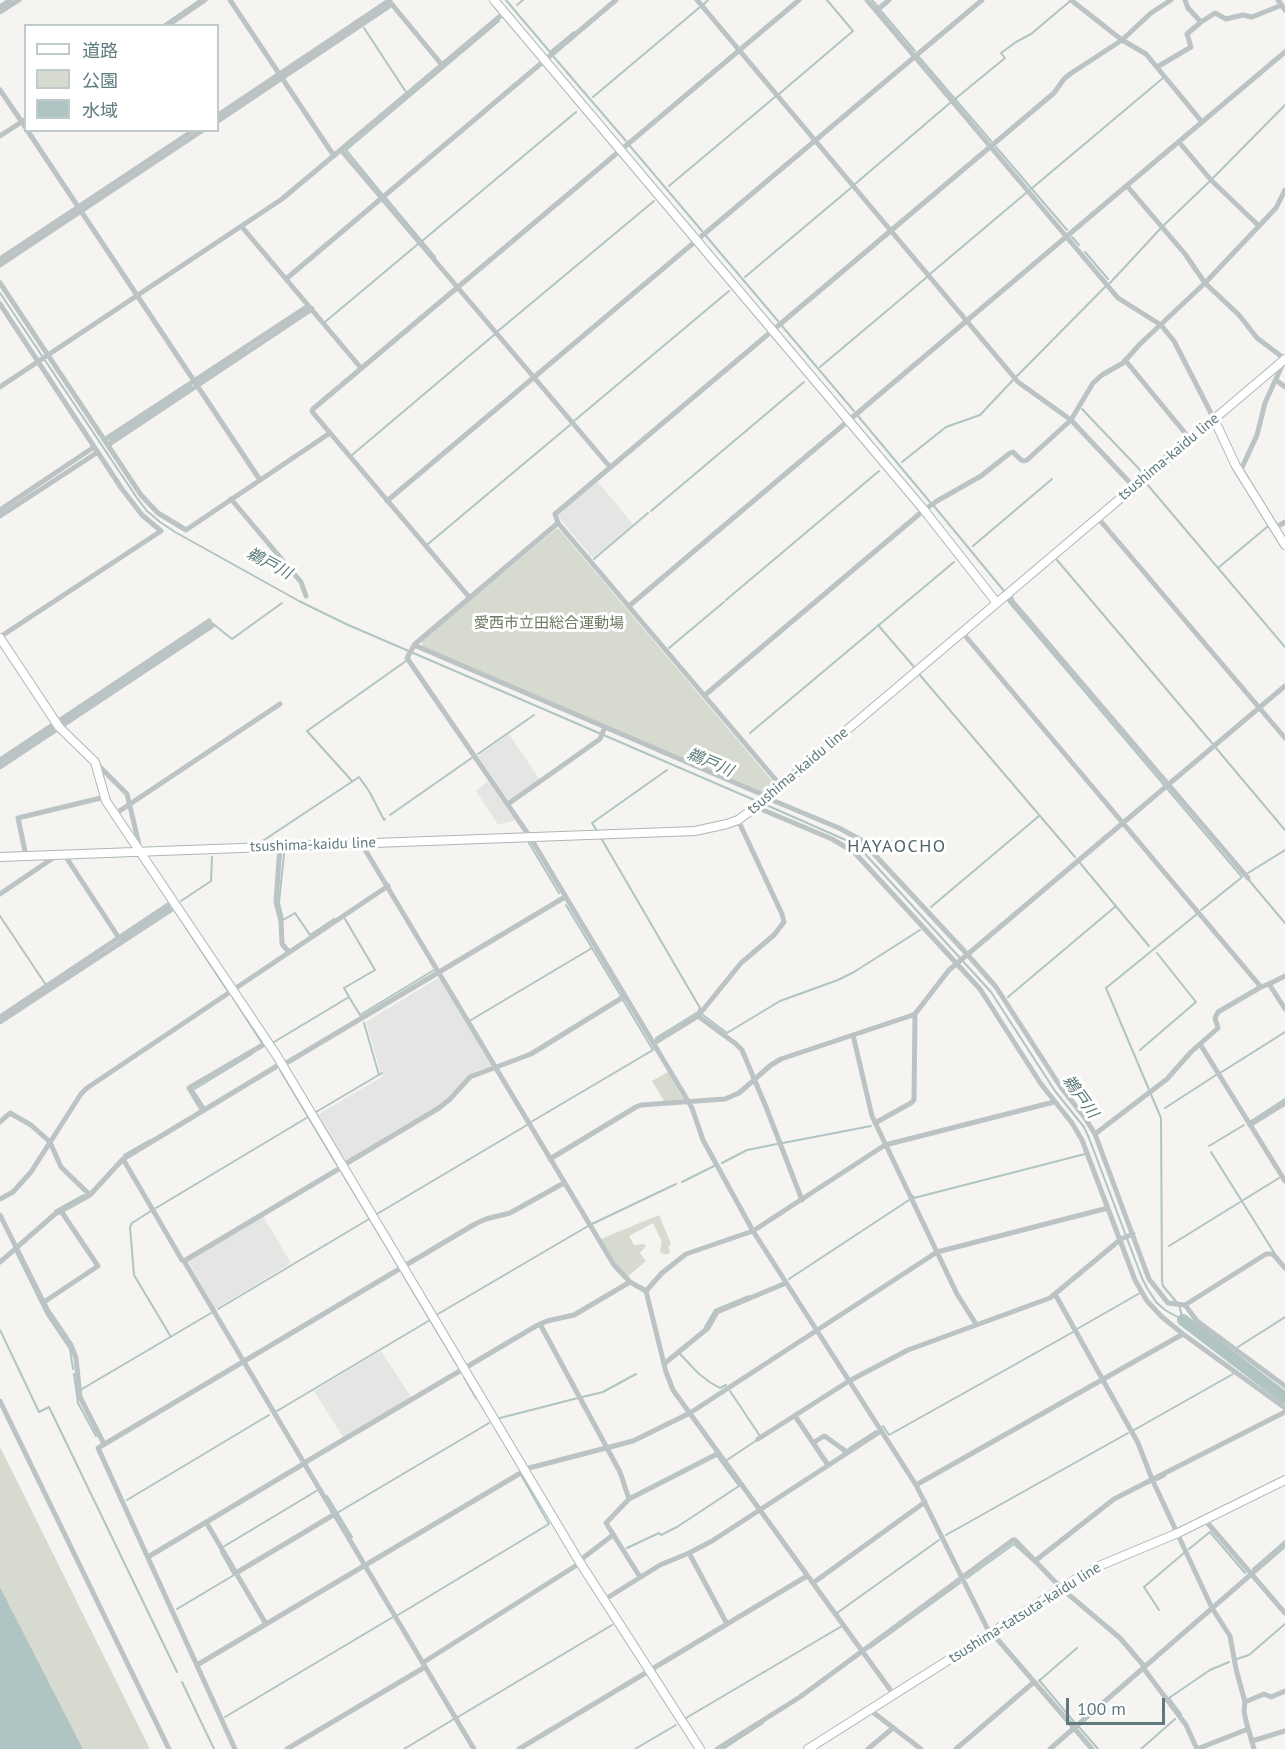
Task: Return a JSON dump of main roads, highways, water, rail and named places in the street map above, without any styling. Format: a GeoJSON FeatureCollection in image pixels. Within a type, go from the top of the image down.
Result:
{"type":"FeatureCollection","features":[{"type":"Feature","properties":{"kind":"water"},"geometry":{"type":"Polygon","coordinates":[[[0,1587],[83,1749],[0,1749],[0,1587]]]}},
{"type":"Feature","properties":{"kind":"waterway"},"geometry":{"type":"LineString","coordinates":[[165,24],[200,0]]}},
{"type":"Feature","properties":{"kind":"waterway"},"geometry":{"type":"LineString","coordinates":[[506,0],[550,52],[574,32]]}},
{"type":"Feature","properties":{"kind":"waterway"},"geometry":{"type":"LineString","coordinates":[[517,5],[523,0]]}},
{"type":"Feature","properties":{"kind":"waterway"},"geometry":{"type":"LineString","coordinates":[[704,4],[708,0]]}},
{"type":"Feature","properties":{"kind":"waterway"},"geometry":{"type":"LineString","coordinates":[[779,94],[853,31],[827,0]]}},
{"type":"Feature","properties":{"kind":"waterway"},"geometry":{"type":"LineString","coordinates":[[872,0],[878,7]]}},
{"type":"Feature","properties":{"kind":"waterway"},"geometry":{"type":"LineString","coordinates":[[955,99],[1005,58],[1001,53],[1031,34],[1069,2]]}},
{"type":"Feature","properties":{"kind":"waterway"},"geometry":{"type":"LineString","coordinates":[[593,97],[700,7]]}},
{"type":"Feature","properties":{"kind":"waterway"},"geometry":{"type":"LineString","coordinates":[[881,11],[915,51]]}},
{"type":"Feature","properties":{"kind":"waterway"},"geometry":{"type":"LineString","coordinates":[[382,194],[346,150],[499,21]]}},
{"type":"Feature","properties":{"kind":"waterway"},"geometry":{"type":"LineString","coordinates":[[364,28],[406,92]]}},
{"type":"Feature","properties":{"kind":"waterway"},"geometry":{"type":"LineString","coordinates":[[553,56],[626,141]]}},
{"type":"Feature","properties":{"kind":"waterway"},"geometry":{"type":"LineString","coordinates":[[919,57],[991,141]]}},
{"type":"Feature","properties":{"kind":"waterway"},"geometry":{"type":"LineString","coordinates":[[1031,189],[1163,78]]}},
{"type":"Feature","properties":{"kind":"waterway"},"geometry":{"type":"LineString","coordinates":[[669,186],[775,97]]}},
{"type":"Feature","properties":{"kind":"waterway"},"geometry":{"type":"LineString","coordinates":[[855,184],[950,103]]}},
{"type":"Feature","properties":{"kind":"waterway"},"geometry":{"type":"LineString","coordinates":[[1213,178],[1285,105]]}},
{"type":"Feature","properties":{"kind":"waterway"},"geometry":{"type":"LineString","coordinates":[[422,241],[576,112]]}},
{"type":"Feature","properties":{"kind":"waterway"},"geometry":{"type":"LineString","coordinates":[[630,146],[702,231]]}},
{"type":"Feature","properties":{"kind":"waterway"},"geometry":{"type":"LineString","coordinates":[[996,147],[1067,230]]}},
{"type":"Feature","properties":{"kind":"waterway"},"geometry":{"type":"LineString","coordinates":[[1164,225],[1209,182]]}},
{"type":"Feature","properties":{"kind":"waterway"},"geometry":{"type":"LineString","coordinates":[[745,277],[852,187]]}},
{"type":"Feature","properties":{"kind":"waterway"},"geometry":{"type":"LineString","coordinates":[[930,274],[1026,193]]}},
{"type":"Feature","properties":{"kind":"waterway"},"geometry":{"type":"LineString","coordinates":[[385,197],[435,257]]}},
{"type":"Feature","properties":{"kind":"waterway"},"geometry":{"type":"LineString","coordinates":[[498,331],[654,201]]}},
{"type":"Feature","properties":{"kind":"waterway"},"geometry":{"type":"LineString","coordinates":[[1110,283],[1161,228]]}},
{"type":"Feature","properties":{"kind":"waterway"},"geometry":{"type":"LineString","coordinates":[[706,236],[778,321]]}},
{"type":"Feature","properties":{"kind":"waterway"},"geometry":{"type":"LineString","coordinates":[[1072,237],[1079,245]]}},
{"type":"Feature","properties":{"kind":"waterway"},"geometry":{"type":"LineString","coordinates":[[325,322],[418,244]]}},
{"type":"Feature","properties":{"kind":"waterway"},"geometry":{"type":"LineString","coordinates":[[1085,252],[1108,279]]}},
{"type":"Feature","properties":{"kind":"waterway"},"geometry":{"type":"LineString","coordinates":[[820,367],[927,277]]}},
{"type":"Feature","properties":{"kind":"waterway"},"geometry":{"type":"LineString","coordinates":[[1017,376],[1105,287]]}},
{"type":"Feature","properties":{"kind":"waterway"},"geometry":{"type":"LineString","coordinates":[[574,421],[729,291]]}},
{"type":"Feature","properties":{"kind":"waterway","name":"鵜戸川"},"geometry":{"type":"LineString","coordinates":[[0,293],[137,498],[160,522],[299,601],[346,624],[759,802]]}},
{"type":"Feature","properties":{"kind":"waterway"},"geometry":{"type":"LineString","coordinates":[[782,326],[854,411]]}},
{"type":"Feature","properties":{"kind":"waterway"},"geometry":{"type":"LineString","coordinates":[[352,455],[494,335]]}},
{"type":"Feature","properties":{"kind":"waterway"},"geometry":{"type":"LineString","coordinates":[[198,381],[245,350]]}},
{"type":"Feature","properties":{"kind":"waterway"},"geometry":{"type":"LineString","coordinates":[[902,462],[946,427],[980,415],[1013,380]]}},
{"type":"Feature","properties":{"kind":"waterway"},"geometry":{"type":"LineString","coordinates":[[651,511],[804,382]]}},
{"type":"Feature","properties":{"kind":"waterway"},"geometry":{"type":"LineString","coordinates":[[110,440],[191,386]]}},
{"type":"Feature","properties":{"kind":"waterway"},"geometry":{"type":"LineString","coordinates":[[1082,409],[1142,472]]}},
{"type":"Feature","properties":{"kind":"waterway"},"geometry":{"type":"LineString","coordinates":[[858,416],[930,502]]}},
{"type":"Feature","properties":{"kind":"waterway"},"geometry":{"type":"LineString","coordinates":[[428,544],[570,425]]}},
{"type":"Feature","properties":{"kind":"waterway"},"geometry":{"type":"LineString","coordinates":[[726,600],[879,471]]}},
{"type":"Feature","properties":{"kind":"waterway"},"geometry":{"type":"LineString","coordinates":[[973,546],[1052,479]]}},
{"type":"Feature","properties":{"kind":"waterway"},"geometry":{"type":"LineString","coordinates":[[1146,483],[1285,647]]}},
{"type":"Feature","properties":{"kind":"waterway"},"geometry":{"type":"LineString","coordinates":[[934,506],[1004,591]]}},
{"type":"Feature","properties":{"kind":"waterway"},"geometry":{"type":"LineString","coordinates":[[594,559],[648,513]]}},
{"type":"Feature","properties":{"kind":"waterway"},"geometry":{"type":"LineString","coordinates":[[1218,568],[1267,527]]}},
{"type":"Feature","properties":{"kind":"waterway"},"geometry":{"type":"LineString","coordinates":[[1057,560],[1212,743]]}},
{"type":"Feature","properties":{"kind":"waterway"},"geometry":{"type":"LineString","coordinates":[[750,733],[954,562]]}},
{"type":"Feature","properties":{"kind":"waterway"},"geometry":{"type":"LineString","coordinates":[[1007,598],[1242,877]]}},
{"type":"Feature","properties":{"kind":"waterway"},"geometry":{"type":"LineString","coordinates":[[669,648],[724,602]]}},
{"type":"Feature","properties":{"kind":"waterway"},"geometry":{"type":"LineString","coordinates":[[62,722],[212,623],[232,639],[282,603]]}},
{"type":"Feature","properties":{"kind":"waterway"},"geometry":{"type":"LineString","coordinates":[[878,625],[915,668]]}},
{"type":"Feature","properties":{"kind":"waterway"},"geometry":{"type":"LineString","coordinates":[[352,781],[307,731],[406,661]]}},
{"type":"Feature","properties":{"kind":"waterway"},"geometry":{"type":"LineString","coordinates":[[919,674],[1075,857]]}},
{"type":"Feature","properties":{"kind":"waterway"},"geometry":{"type":"LineString","coordinates":[[478,754],[534,715]]}},
{"type":"Feature","properties":{"kind":"waterway"},"geometry":{"type":"LineString","coordinates":[[0,763],[53,728]]}},
{"type":"Feature","properties":{"kind":"waterway"},"geometry":{"type":"LineString","coordinates":[[1216,748],[1285,830]]}},
{"type":"Feature","properties":{"kind":"waterway"},"geometry":{"type":"LineString","coordinates":[[390,815],[473,757]]}},
{"type":"Feature","properties":{"kind":"waterway"},"geometry":{"type":"LineString","coordinates":[[597,831],[592,823],[667,770]]}},
{"type":"Feature","properties":{"kind":"waterway"},"geometry":{"type":"LineString","coordinates":[[261,842],[359,777],[385,819]]}},
{"type":"Feature","properties":{"kind":"waterway","name":"鵜戸川"},"geometry":{"type":"LineString","coordinates":[[764,804],[857,845],[991,992],[1055,1091],[1084,1127],[1147,1288],[1156,1302],[1183,1320]]}},
{"type":"Feature","properties":{"kind":"waterway"},"geometry":{"type":"LineString","coordinates":[[931,907],[1039,816]]}},
{"type":"Feature","properties":{"kind":"waterway"},"geometry":{"type":"LineString","coordinates":[[601,838],[700,1008],[698,1012],[656,1038]]}},
{"type":"Feature","properties":{"kind":"waterway"},"geometry":{"type":"LineString","coordinates":[[529,843],[559,893]]}},
{"type":"Feature","properties":{"kind":"waterway"},"geometry":{"type":"LineString","coordinates":[[1248,873],[1285,850]]}},
{"type":"Feature","properties":{"kind":"waterway"},"geometry":{"type":"LineString","coordinates":[[284,854],[279,903],[283,920],[295,913],[310,935],[334,919]]}},
{"type":"Feature","properties":{"kind":"waterway"},"geometry":{"type":"LineString","coordinates":[[181,901],[211,881],[212,857]]}},
{"type":"Feature","properties":{"kind":"waterway"},"geometry":{"type":"LineString","coordinates":[[1080,863],[1149,946]]}},
{"type":"Feature","properties":{"kind":"waterway"},"geometry":{"type":"LineString","coordinates":[[1201,910],[1241,878]]}},
{"type":"Feature","properties":{"kind":"waterway"},"geometry":{"type":"LineString","coordinates":[[1248,879],[1285,923]]}},
{"type":"Feature","properties":{"kind":"waterway"},"geometry":{"type":"LineString","coordinates":[[566,905],[621,996]]}},
{"type":"Feature","properties":{"kind":"waterway"},"geometry":{"type":"LineString","coordinates":[[1008,997],[1116,906]]}},
{"type":"Feature","properties":{"kind":"waterway"},"geometry":{"type":"LineString","coordinates":[[120,940],[170,907]]}},
{"type":"Feature","properties":{"kind":"waterway"},"geometry":{"type":"LineString","coordinates":[[175,911],[227,990]]}},
{"type":"Feature","properties":{"kind":"waterway"},"geometry":{"type":"LineString","coordinates":[[1183,1320],[1179,1305],[1163,1286],[1162,1281],[1161,1118],[1106,988],[1197,914]]}},
{"type":"Feature","properties":{"kind":"waterway"},"geometry":{"type":"LineString","coordinates":[[0,916],[46,985]]}},
{"type":"Feature","properties":{"kind":"waterway"},"geometry":{"type":"LineString","coordinates":[[274,1042],[349,997],[344,988],[375,970],[345,919]]}},
{"type":"Feature","properties":{"kind":"waterway"},"geometry":{"type":"LineString","coordinates":[[703,1015],[727,1033],[780,1001],[854,972],[920,930]]}},
{"type":"Feature","properties":{"kind":"waterway"},"geometry":{"type":"LineString","coordinates":[[471,1020],[592,948]]}},
{"type":"Feature","properties":{"kind":"waterway"},"geometry":{"type":"LineString","coordinates":[[1140,1050],[1196,1002],[1157,953]]}},
{"type":"Feature","properties":{"kind":"waterway"},"geometry":{"type":"LineString","coordinates":[[349,997],[360,1015],[434,970]]}},
{"type":"Feature","properties":{"kind":"waterway"},"geometry":{"type":"LineString","coordinates":[[233,998],[262,1043]]}},
{"type":"Feature","properties":{"kind":"waterway"},"geometry":{"type":"LineString","coordinates":[[531,1122],[653,1050],[623,1000]]}},
{"type":"Feature","properties":{"kind":"waterway"},"geometry":{"type":"LineString","coordinates":[[364,1023],[379,1075]]}},
{"type":"Feature","properties":{"kind":"waterway"},"geometry":{"type":"LineString","coordinates":[[1220,1073],[1285,1032]]}},
{"type":"Feature","properties":{"kind":"waterway"},"geometry":{"type":"LineString","coordinates":[[204,1107],[193,1090],[252,1054]]}},
{"type":"Feature","properties":{"kind":"waterway"},"geometry":{"type":"LineString","coordinates":[[280,1070],[337,1165]]}},
{"type":"Feature","properties":{"kind":"waterway"},"geometry":{"type":"LineString","coordinates":[[316,1112],[382,1073]]}},
{"type":"Feature","properties":{"kind":"waterway"},"geometry":{"type":"LineString","coordinates":[[1165,1108],[1216,1075]]}},
{"type":"Feature","properties":{"kind":"waterway"},"geometry":{"type":"LineString","coordinates":[[1251,1121],[1285,1099]]}},
{"type":"Feature","properties":{"kind":"waterway"},"geometry":{"type":"LineString","coordinates":[[156,1208],[308,1117]]}},
{"type":"Feature","properties":{"kind":"waterway"},"geometry":{"type":"LineString","coordinates":[[377,1214],[527,1125]]}},
{"type":"Feature","properties":{"kind":"waterway"},"geometry":{"type":"LineString","coordinates":[[1209,1146],[1244,1125]]}},
{"type":"Feature","properties":{"kind":"waterway"},"geometry":{"type":"LineString","coordinates":[[783,1143],[871,1126]]}},
{"type":"Feature","properties":{"kind":"waterway"},"geometry":{"type":"LineString","coordinates":[[124,1155],[150,1140]]}},
{"type":"Feature","properties":{"kind":"waterway"},"geometry":{"type":"LineString","coordinates":[[722,1163],[747,1150],[777,1144]]}},
{"type":"Feature","properties":{"kind":"waterway"},"geometry":{"type":"LineString","coordinates":[[1211,1152],[1275,1254]]}},
{"type":"Feature","properties":{"kind":"waterway"},"geometry":{"type":"LineString","coordinates":[[913,1196],[914,1198],[1085,1154]]}},
{"type":"Feature","properties":{"kind":"waterway"},"geometry":{"type":"LineString","coordinates":[[682,1182],[714,1166]]}},
{"type":"Feature","properties":{"kind":"waterway"},"geometry":{"type":"LineString","coordinates":[[342,1173],[398,1266]]}},
{"type":"Feature","properties":{"kind":"waterway"},"geometry":{"type":"LineString","coordinates":[[1169,1246],[1279,1178]]}},
{"type":"Feature","properties":{"kind":"waterway"},"geometry":{"type":"LineString","coordinates":[[592,1224],[676,1184]]}},
{"type":"Feature","properties":{"kind":"waterway"},"geometry":{"type":"LineString","coordinates":[[55,1211],[84,1195]]}},
{"type":"Feature","properties":{"kind":"waterway"},"geometry":{"type":"LineString","coordinates":[[789,1279],[909,1200]]}},
{"type":"Feature","properties":{"kind":"waterway"},"geometry":{"type":"LineString","coordinates":[[151,1211],[132,1223],[130,1227],[134,1275],[171,1337]]}},
{"type":"Feature","properties":{"kind":"waterway"},"geometry":{"type":"LineString","coordinates":[[218,1309],[369,1219]]}},
{"type":"Feature","properties":{"kind":"waterway"},"geometry":{"type":"LineString","coordinates":[[438,1314],[588,1226]]}},
{"type":"Feature","properties":{"kind":"waterway"},"geometry":{"type":"LineString","coordinates":[[15,1250],[47,1315],[70,1349],[73,1369]]}},
{"type":"Feature","properties":{"kind":"waterway"},"geometry":{"type":"LineString","coordinates":[[402,1273],[457,1365]]}},
{"type":"Feature","properties":{"kind":"waterway"},"geometry":{"type":"LineString","coordinates":[[1077,1329],[1140,1293]]}},
{"type":"Feature","properties":{"kind":"waterway"},"geometry":{"type":"LineString","coordinates":[[705,1327],[715,1310],[749,1296]]}},
{"type":"Feature","properties":{"kind":"waterway"},"geometry":{"type":"LineString","coordinates":[[82,1389],[211,1313]]}},
{"type":"Feature","properties":{"kind":"waterway"},"geometry":{"type":"LineString","coordinates":[[1238,1347],[1285,1317]]}},
{"type":"Feature","properties":{"kind":"waterway"},"geometry":{"type":"LineString","coordinates":[[277,1411],[430,1320]]}},
{"type":"Feature","properties":{"kind":"waterway","name":"鵜戸川"},"geometry":{"type":"LineString","coordinates":[[1183,1320],[1285,1398]]}},
{"type":"Feature","properties":{"kind":"waterway"},"geometry":{"type":"LineString","coordinates":[[0,1330],[39,1412],[49,1407],[177,1672]]}},
{"type":"Feature","properties":{"kind":"waterway"},"geometry":{"type":"LineString","coordinates":[[883,1426],[889,1435],[1073,1332]]}},
{"type":"Feature","properties":{"kind":"waterway"},"geometry":{"type":"LineString","coordinates":[[680,1354],[711,1383],[720,1388],[726,1385]]}},
{"type":"Feature","properties":{"kind":"waterway"},"geometry":{"type":"LineString","coordinates":[[74,1374],[78,1403],[96,1436]]}},
{"type":"Feature","properties":{"kind":"waterway"},"geometry":{"type":"LineString","coordinates":[[582,1397],[603,1392],[636,1374]]}},
{"type":"Feature","properties":{"kind":"waterway"},"geometry":{"type":"LineString","coordinates":[[1134,1430],[1233,1374]]}},
{"type":"Feature","properties":{"kind":"waterway"},"geometry":{"type":"LineString","coordinates":[[464,1377],[476,1398]]}},
{"type":"Feature","properties":{"kind":"waterway"},"geometry":{"type":"LineString","coordinates":[[730,1391],[760,1436]]}},
{"type":"Feature","properties":{"kind":"waterway"},"geometry":{"type":"LineString","coordinates":[[500,1418],[578,1398]]}},
{"type":"Feature","properties":{"kind":"waterway"},"geometry":{"type":"LineString","coordinates":[[127,1500],[269,1415]]}},
{"type":"Feature","properties":{"kind":"waterway"},"geometry":{"type":"LineString","coordinates":[[337,1513],[489,1423]]}},
{"type":"Feature","properties":{"kind":"waterway"},"geometry":{"type":"LineString","coordinates":[[848,1449],[876,1431]]}},
{"type":"Feature","properties":{"kind":"waterway"},"geometry":{"type":"LineString","coordinates":[[946,1535],[1128,1433]]}},
{"type":"Feature","properties":{"kind":"waterway"},"geometry":{"type":"LineString","coordinates":[[727,1460],[757,1440]]}},
{"type":"Feature","properties":{"kind":"waterway"},"geometry":{"type":"LineString","coordinates":[[627,1548],[677,1527],[739,1486],[717,1456]]}},
{"type":"Feature","properties":{"kind":"waterway"},"geometry":{"type":"LineString","coordinates":[[398,1615],[549,1524],[521,1475]]}},
{"type":"Feature","properties":{"kind":"waterway"},"geometry":{"type":"LineString","coordinates":[[1157,1480],[1165,1476]]}},
{"type":"Feature","properties":{"kind":"waterway"},"geometry":{"type":"LineString","coordinates":[[223,1547],[318,1490]]}},
{"type":"Feature","properties":{"kind":"waterway"},"geometry":{"type":"LineString","coordinates":[[327,1496],[352,1537]]}},
{"type":"Feature","properties":{"kind":"waterway"},"geometry":{"type":"LineString","coordinates":[[1189,1549],[1210,1532],[1245,1573]]}},
{"type":"Feature","properties":{"kind":"waterway"},"geometry":{"type":"LineString","coordinates":[[838,1614],[939,1540]]}},
{"type":"Feature","properties":{"kind":"waterway"},"geometry":{"type":"LineString","coordinates":[[1253,1569],[1285,1541]]}},
{"type":"Feature","properties":{"kind":"waterway"},"geometry":{"type":"LineString","coordinates":[[967,1578],[1014,1544],[1035,1563]]}},
{"type":"Feature","properties":{"kind":"waterway"},"geometry":{"type":"LineString","coordinates":[[177,1609],[234,1575],[221,1552]]}},
{"type":"Feature","properties":{"kind":"waterway"},"geometry":{"type":"LineString","coordinates":[[1159,1610],[1144,1587],[1184,1553]]}},
{"type":"Feature","properties":{"kind":"waterway"},"geometry":{"type":"LineString","coordinates":[[870,1648],[960,1583]]}},
{"type":"Feature","properties":{"kind":"waterway"},"geometry":{"type":"LineString","coordinates":[[225,1717],[393,1617]]}},
{"type":"Feature","properties":{"kind":"waterway"},"geometry":{"type":"LineString","coordinates":[[1237,1659],[1249,1655],[1285,1624]]}},
{"type":"Feature","properties":{"kind":"waterway"},"geometry":{"type":"LineString","coordinates":[[458,1717],[612,1625]]}},
{"type":"Feature","properties":{"kind":"waterway"},"geometry":{"type":"LineString","coordinates":[[686,1718],[842,1626]]}},
{"type":"Feature","properties":{"kind":"waterway"},"geometry":{"type":"LineString","coordinates":[[1040,1680],[1077,1648]]}},
{"type":"Feature","properties":{"kind":"waterway"},"geometry":{"type":"LineString","coordinates":[[1181,1714],[1169,1698],[1210,1670],[1229,1662]]}},
{"type":"Feature","properties":{"kind":"waterway"},"geometry":{"type":"LineString","coordinates":[[1039,1681],[1075,1723]]}},
{"type":"Feature","properties":{"kind":"waterway"},"geometry":{"type":"LineString","coordinates":[[182,1682],[214,1749]]}},
{"type":"Feature","properties":{"kind":"waterway"},"geometry":{"type":"LineString","coordinates":[[404,1749],[454,1719]]}},
{"type":"Feature","properties":{"kind":"waterway"},"geometry":{"type":"LineString","coordinates":[[1141,1749],[1175,1719]]}},
{"type":"Feature","properties":{"kind":"waterway"},"geometry":{"type":"LineString","coordinates":[[723,1749],[763,1723]]}},
{"type":"Feature","properties":{"kind":"waterway"},"geometry":{"type":"LineString","coordinates":[[635,1749],[676,1725]]}},
{"type":"Feature","properties":{"kind":"waterway"},"geometry":{"type":"LineString","coordinates":[[1079,1727],[1098,1749]]}},
{"type":"Feature","properties":{"kind":"district","name":"HAYAOCHO"},"geometry":{"type":"Point","coordinates":[897,847]}},
{"type":"Feature","properties":{"kind":"park label","name":"愛西市立田総合運動場"},"geometry":{"type":"Point","coordinates":[549,624]}}]}
